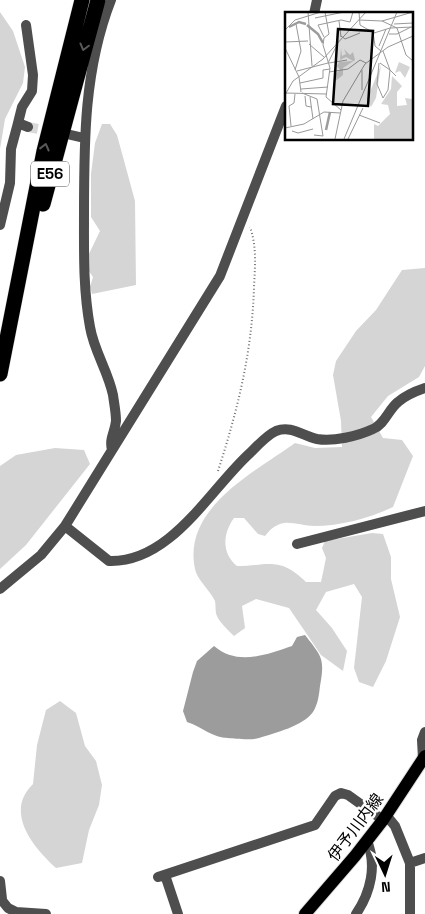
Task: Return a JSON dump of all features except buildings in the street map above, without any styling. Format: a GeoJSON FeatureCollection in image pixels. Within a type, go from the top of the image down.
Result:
{"type":"FeatureCollection","features":[{"type":"Feature","properties":{"kind":"highway","name":"E56"},"geometry":{"type":"LineString","coordinates":[[6,349],[13,300],[44,151],[82,0]]}},
{"type":"Feature","properties":{"kind":"highway","name":"E56"},"geometry":{"type":"LineString","coordinates":[[0,374],[20,302],[55,155],[98,0]]}},
{"type":"Feature","properties":{"kind":"main road","name":"伊予川内線"},"geometry":{"type":"LineString","coordinates":[[305,914],[385,818],[424,757]]}},
{"type":"Feature","properties":{"kind":"street"},"geometry":{"type":"LineString","coordinates":[[111,0],[90,72],[84,138],[84,282],[90,328],[95,348],[110,379],[115,406],[116,423],[110,440],[112,450]]}},
{"type":"Feature","properties":{"kind":"street"},"geometry":{"type":"LineString","coordinates":[[0,225],[10,183],[11,149],[23,125],[22,107],[32,91],[33,76],[26,24]]}},
{"type":"Feature","properties":{"kind":"street"},"geometry":{"type":"LineString","coordinates":[[0,589],[41,555],[64,526],[220,276],[285,109]]}},
{"type":"Feature","properties":{"kind":"street"},"geometry":{"type":"LineString","coordinates":[[71,136],[84,138]]}},
{"type":"Feature","properties":{"kind":"street"},"geometry":{"type":"LineString","coordinates":[[64,526],[102,558],[116,562],[140,554],[158,546],[202,508],[229,471],[276,431],[290,429],[318,439],[346,437],[373,429],[382,424],[398,402],[414,392],[425,388]]}},
{"type":"Feature","properties":{"kind":"street"},"geometry":{"type":"LineString","coordinates":[[297,544],[425,511]]}},
{"type":"Feature","properties":{"kind":"street"},"geometry":{"type":"LineString","coordinates":[[424,757],[422,740],[425,732]]}},
{"type":"Feature","properties":{"kind":"street"},"geometry":{"type":"LineString","coordinates":[[178,914],[162,876],[315,825],[335,796],[341,793],[348,795],[395,826],[410,863],[410,914]]}},
{"type":"Feature","properties":{"kind":"street"},"geometry":{"type":"LineString","coordinates":[[356,914],[370,885],[372,853],[367,841]]}},
{"type":"Feature","properties":{"kind":"street"},"geometry":{"type":"LineString","coordinates":[[410,863],[425,858]]}},
{"type":"Feature","properties":{"kind":"street"},"geometry":{"type":"LineString","coordinates":[[0,881],[1,898],[11,912],[46,914]]}},
{"type":"Feature","properties":{"kind":"path"},"geometry":{"type":"LineString","coordinates":[[214,491],[237,414],[253,323],[256,249],[250,228],[248,206]]}},
{"type":"Feature","properties":{"kind":"shaded area"},"geometry":{"type":"Polygon","coordinates":[[[0,12],[13,31],[25,67],[23,83],[5,119],[0,149],[0,12]]]}},
{"type":"Feature","properties":{"kind":"shaded area"},"geometry":{"type":"Polygon","coordinates":[[[102,124],[110,124],[117,135],[135,201],[136,285],[92,294],[90,287],[93,277],[86,267],[87,258],[100,231],[91,217],[91,174],[95,143],[102,124]]]}},
{"type":"Feature","properties":{"kind":"shaded area"},"geometry":{"type":"Polygon","coordinates":[[[425,268],[425,366],[419,377],[388,396],[371,417],[383,438],[402,440],[413,456],[393,507],[375,515],[334,525],[314,526],[284,523],[273,528],[265,536],[258,534],[244,518],[234,518],[230,524],[225,543],[228,555],[237,566],[273,564],[288,569],[306,582],[321,582],[326,558],[322,548],[325,541],[372,533],[383,534],[391,557],[391,579],[400,617],[386,661],[373,687],[359,682],[354,668],[362,597],[354,584],[326,592],[316,610],[332,628],[347,651],[343,671],[321,655],[289,608],[256,599],[242,606],[245,628],[234,636],[218,619],[215,601],[196,573],[194,547],[200,528],[210,510],[225,494],[295,443],[315,448],[342,447],[341,421],[333,375],[336,361],[356,331],[376,310],[402,270],[425,268]]]}},
{"type":"Feature","properties":{"kind":"shaded area"},"geometry":{"type":"Polygon","coordinates":[[[55,448],[84,450],[90,464],[26,545],[0,569],[0,466],[16,455],[55,448]]]}},
{"type":"Feature","properties":{"kind":"shaded area"},"geometry":{"type":"Polygon","coordinates":[[[305,635],[319,653],[322,669],[316,706],[313,712],[303,721],[259,738],[249,739],[223,738],[187,722],[183,711],[193,672],[197,661],[214,646],[232,656],[252,657],[292,646],[297,637],[305,635]]]}},
{"type":"Feature","properties":{"kind":"shaded area"},"geometry":{"type":"Polygon","coordinates":[[[60,701],[76,713],[85,746],[96,761],[102,785],[99,805],[89,830],[82,863],[56,868],[31,840],[21,817],[21,806],[25,795],[33,784],[37,745],[46,710],[60,701]]]}},
{"type":"Feature","properties":{"kind":"tunnel"},"geometry":{"type":"LineString","coordinates":[[28,127],[55,132]]}}]}
